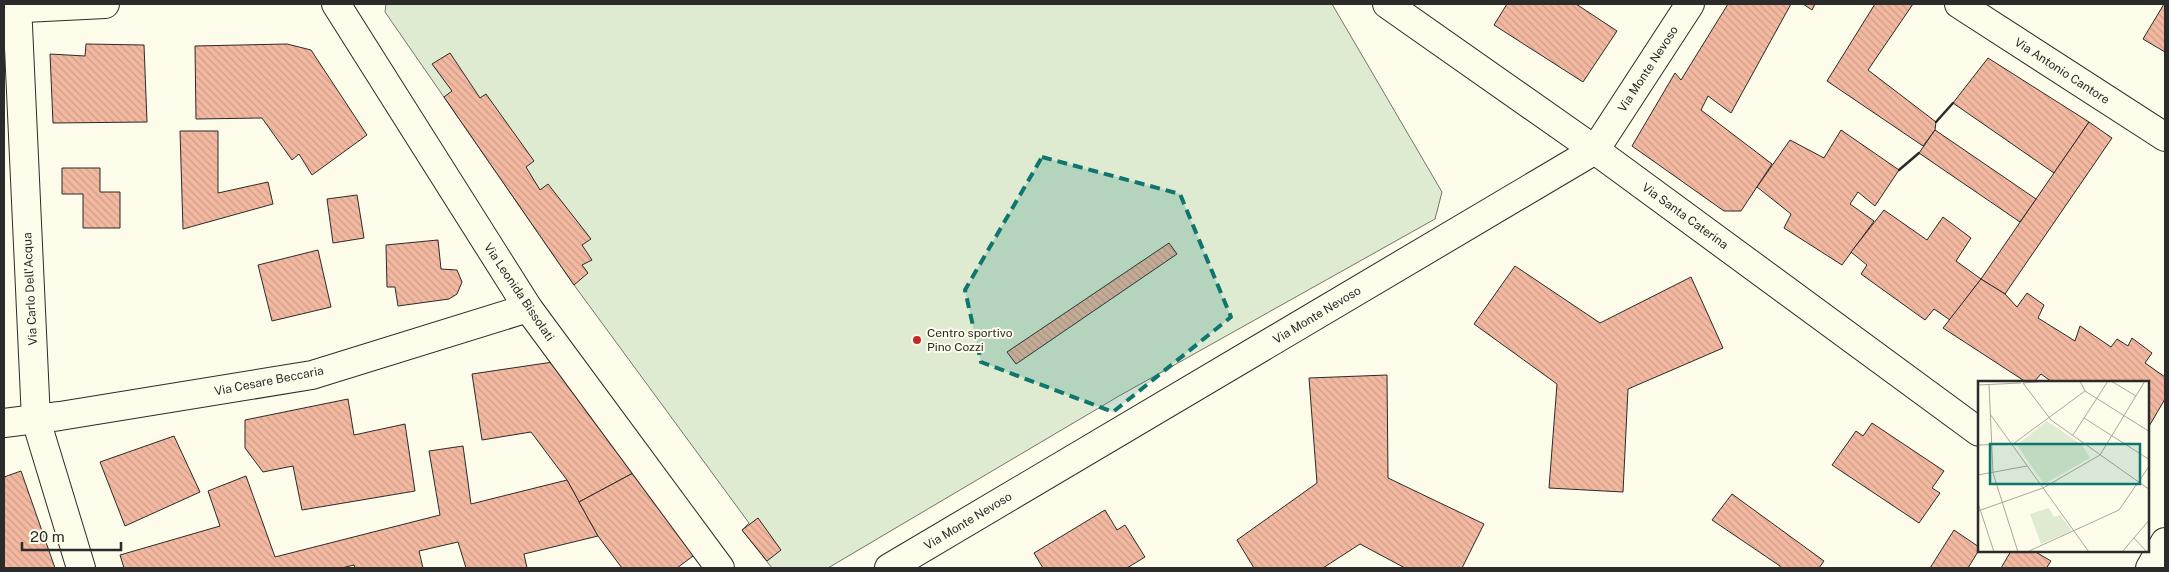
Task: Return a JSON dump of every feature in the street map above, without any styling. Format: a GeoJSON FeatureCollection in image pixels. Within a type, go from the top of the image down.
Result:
{"type":"FeatureCollection","features":[{"type":"Feature","properties":{"kind":"street"},"geometry":{"type":"LineString","coordinates":[[12,7],[105,4]]}},
{"type":"Feature","properties":{"kind":"street","name":"Via Leonida Bissolati"},"geometry":{"type":"LineString","coordinates":[[336,4],[528,308],[720,568]]}},
{"type":"Feature","properties":{"kind":"street","name":"Via Santa Caterina"},"geometry":{"type":"LineString","coordinates":[[1387,4],[1595,150],[1978,431]]}},
{"type":"Feature","properties":{"kind":"street","name":"Via Monte Nevoso"},"geometry":{"type":"LineString","coordinates":[[888,568],[1595,150],[1690,4]]}},
{"type":"Feature","properties":{"kind":"street","name":"Via Antonio Cantore"},"geometry":{"type":"LineString","coordinates":[[1959,4],[2165,137]]}},
{"type":"Feature","properties":{"kind":"street","name":"Via Carlo Dell'Acqua"},"geometry":{"type":"LineString","coordinates":[[12,7],[36,420],[81,568]]}},
{"type":"Feature","properties":{"kind":"street","name":"Via Cesare Beccaria"},"geometry":{"type":"LineString","coordinates":[[4,423],[36,420],[312,375],[528,308]]}},
{"type":"Feature","properties":{"kind":"highlighted area"},"geometry":{"type":"Polygon","coordinates":[[[1042,157],[1180,194],[1231,317],[1113,412],[981,362],[965,290],[1042,157]]]}},
{"type":"Feature","properties":{"kind":"green space","name":"Centro sportivo Pino Cozzi"},"geometry":{"type":"Polygon","coordinates":[[[386,4],[1332,4],[1442,192],[1435,219],[1119,396],[828,568],[772,568],[742,530],[749,523],[574,285],[385,12],[386,4]]]}},
{"type":"Feature","properties":{"kind":"building"},"geometry":{"type":"Polygon","coordinates":[[[1507,4],[1576,4],[1617,31],[1583,82],[1494,25],[1507,4]]]}},
{"type":"Feature","properties":{"kind":"building"},"geometry":{"type":"Polygon","coordinates":[[[1728,4],[1791,4],[1731,113],[1708,96],[1701,110],[1772,164],[1741,211],[1724,211],[1632,146],[1675,73],[1681,80],[1728,4]]]}},
{"type":"Feature","properties":{"kind":"building"},"geometry":{"type":"Polygon","coordinates":[[[1803,4],[1815,4],[1812,10],[1803,4]]]}},
{"type":"Feature","properties":{"kind":"building"},"geometry":{"type":"Polygon","coordinates":[[[1875,4],[1913,4],[1868,70],[1936,122],[1935,130],[1923,146],[1827,81],[1875,4]]]}},
{"type":"Feature","properties":{"kind":"building"},"geometry":{"type":"Polygon","coordinates":[[[2165,4],[2165,52],[2143,39],[2165,4]]]}},
{"type":"Feature","properties":{"kind":"building"},"geometry":{"type":"Polygon","coordinates":[[[86,44],[144,45],[147,122],[53,123],[50,54],[85,56],[86,44]]]}},
{"type":"Feature","properties":{"kind":"building"},"geometry":{"type":"Polygon","coordinates":[[[287,44],[311,50],[367,135],[312,175],[299,154],[292,160],[262,118],[196,119],[195,46],[287,44]]]}},
{"type":"Feature","properties":{"kind":"building"},"geometry":{"type":"Polygon","coordinates":[[[450,53],[480,98],[486,94],[534,161],[526,167],[540,190],[548,184],[591,239],[582,245],[592,260],[582,265],[588,273],[574,285],[444,97],[452,91],[432,64],[450,53]]]}},
{"type":"Feature","properties":{"kind":"building"},"geometry":{"type":"Polygon","coordinates":[[[1988,58],[2089,122],[2054,173],[1953,103],[1988,58]]]}},
{"type":"Feature","properties":{"kind":"building"},"geometry":{"type":"Polygon","coordinates":[[[2089,122],[2112,138],[2005,294],[1981,279],[2089,122]]]}},
{"type":"Feature","properties":{"kind":"building"},"geometry":{"type":"Polygon","coordinates":[[[1841,130],[1899,170],[1875,206],[1858,192],[1850,204],[1874,221],[1842,265],[1784,228],[1791,214],[1757,187],[1790,140],[1824,158],[1841,130]]]}},
{"type":"Feature","properties":{"kind":"building"},"geometry":{"type":"Polygon","coordinates":[[[1935,130],[2036,199],[2020,222],[1919,153],[1935,130]]]}},
{"type":"Feature","properties":{"kind":"building"},"geometry":{"type":"Polygon","coordinates":[[[180,131],[218,131],[218,193],[268,182],[273,204],[183,229],[180,131]]]}},
{"type":"Feature","properties":{"kind":"building"},"geometry":{"type":"Polygon","coordinates":[[[62,168],[100,168],[100,192],[120,192],[120,228],[83,228],[83,194],[62,194],[62,168]]]}},
{"type":"Feature","properties":{"kind":"building"},"geometry":{"type":"Polygon","coordinates":[[[357,195],[364,238],[333,243],[327,199],[357,195]]]}},
{"type":"Feature","properties":{"kind":"building"},"geometry":{"type":"Polygon","coordinates":[[[1884,210],[1927,240],[1943,217],[1971,238],[1956,261],[1981,279],[1950,320],[1934,309],[1925,320],[1861,274],[1867,265],[1851,252],[1884,210]]]}},
{"type":"Feature","properties":{"kind":"building"},"geometry":{"type":"Polygon","coordinates":[[[438,240],[441,269],[457,270],[462,282],[457,294],[449,299],[398,306],[395,287],[387,287],[386,245],[438,240]]]}},
{"type":"Feature","properties":{"kind":"building"},"geometry":{"type":"Polygon","coordinates":[[[1169,243],[1177,254],[1016,364],[1007,352],[1169,243]]]}},
{"type":"Feature","properties":{"kind":"building"},"geometry":{"type":"Polygon","coordinates":[[[318,250],[331,307],[272,321],[258,265],[318,250]]]}},
{"type":"Feature","properties":{"kind":"building"},"geometry":{"type":"Polygon","coordinates":[[[1515,266],[1600,323],[1691,277],[1723,348],[1628,389],[1623,492],[1549,488],[1557,384],[1474,324],[1515,266]]]}},
{"type":"Feature","properties":{"kind":"building"},"geometry":{"type":"Polygon","coordinates":[[[1981,279],[2005,294],[2017,307],[2027,293],[2044,305],[2038,318],[2075,341],[2080,326],[2111,347],[2117,339],[2128,346],[2132,338],[2152,353],[2145,363],[2165,377],[2165,399],[2149,426],[2149,381],[2051,381],[2041,374],[2035,381],[2024,381],[1943,328],[1981,279]]]}},
{"type":"Feature","properties":{"kind":"building"},"geometry":{"type":"Polygon","coordinates":[[[553,362],[635,472],[579,502],[567,480],[531,432],[482,440],[472,374],[553,362]]]}},
{"type":"Feature","properties":{"kind":"building"},"geometry":{"type":"Polygon","coordinates":[[[1387,375],[1388,478],[1484,524],[1462,568],[1405,568],[1360,544],[1323,568],[1254,568],[1237,540],[1317,483],[1309,378],[1387,375]]]}},
{"type":"Feature","properties":{"kind":"building"},"geometry":{"type":"Polygon","coordinates":[[[348,399],[354,435],[405,424],[415,491],[302,510],[293,466],[263,472],[245,448],[245,420],[348,399]]]}},
{"type":"Feature","properties":{"kind":"building"},"geometry":{"type":"Polygon","coordinates":[[[1872,423],[1944,471],[1932,488],[1940,493],[1919,523],[1832,465],[1856,431],[1863,436],[1872,423]]]}},
{"type":"Feature","properties":{"kind":"building"},"geometry":{"type":"Polygon","coordinates":[[[174,436],[200,492],[125,526],[100,462],[174,436]]]}},
{"type":"Feature","properties":{"kind":"building"},"geometry":{"type":"Polygon","coordinates":[[[463,446],[471,504],[567,480],[598,536],[524,554],[527,568],[466,568],[458,542],[419,551],[423,568],[355,568],[354,565],[342,568],[124,568],[120,555],[220,526],[208,491],[246,476],[275,557],[440,515],[429,451],[463,446]]]}},
{"type":"Feature","properties":{"kind":"building"},"geometry":{"type":"Polygon","coordinates":[[[21,471],[55,568],[4,568],[4,477],[21,471]]]}},
{"type":"Feature","properties":{"kind":"building"},"geometry":{"type":"Polygon","coordinates":[[[635,472],[697,553],[677,568],[622,568],[598,536],[579,502],[635,472]]]}},
{"type":"Feature","properties":{"kind":"building"},"geometry":{"type":"Polygon","coordinates":[[[1732,494],[1824,561],[1819,568],[1780,568],[1780,566],[1712,520],[1732,494]]]}},
{"type":"Feature","properties":{"kind":"building"},"geometry":{"type":"Polygon","coordinates":[[[1105,510],[1117,530],[1125,525],[1145,557],[1127,568],[1043,568],[1034,553],[1105,510]]]}},
{"type":"Feature","properties":{"kind":"building"},"geometry":{"type":"Polygon","coordinates":[[[758,518],[781,550],[767,561],[742,530],[758,518]]]}},
{"type":"Feature","properties":{"kind":"building"},"geometry":{"type":"Polygon","coordinates":[[[1954,530],[1978,546],[1978,552],[1968,568],[1930,568],[1954,530]]]}},
{"type":"Feature","properties":{"kind":"building"},"geometry":{"type":"Polygon","coordinates":[[[2010,552],[2036,552],[2051,561],[2047,567],[2049,568],[2001,568],[2010,552]]]}},
{"type":"Feature","properties":{"kind":"wall"},"geometry":{"type":"LineString","coordinates":[[1936,122],[1953,103]]}},
{"type":"Feature","properties":{"kind":"wall"},"geometry":{"type":"LineString","coordinates":[[1899,170],[1919,153]]}},
{"type":"Feature","properties":{"kind":"place","name":"Centro sportivo Pino Cozzi"},"geometry":{"type":"Point","coordinates":[917,340]}}]}
